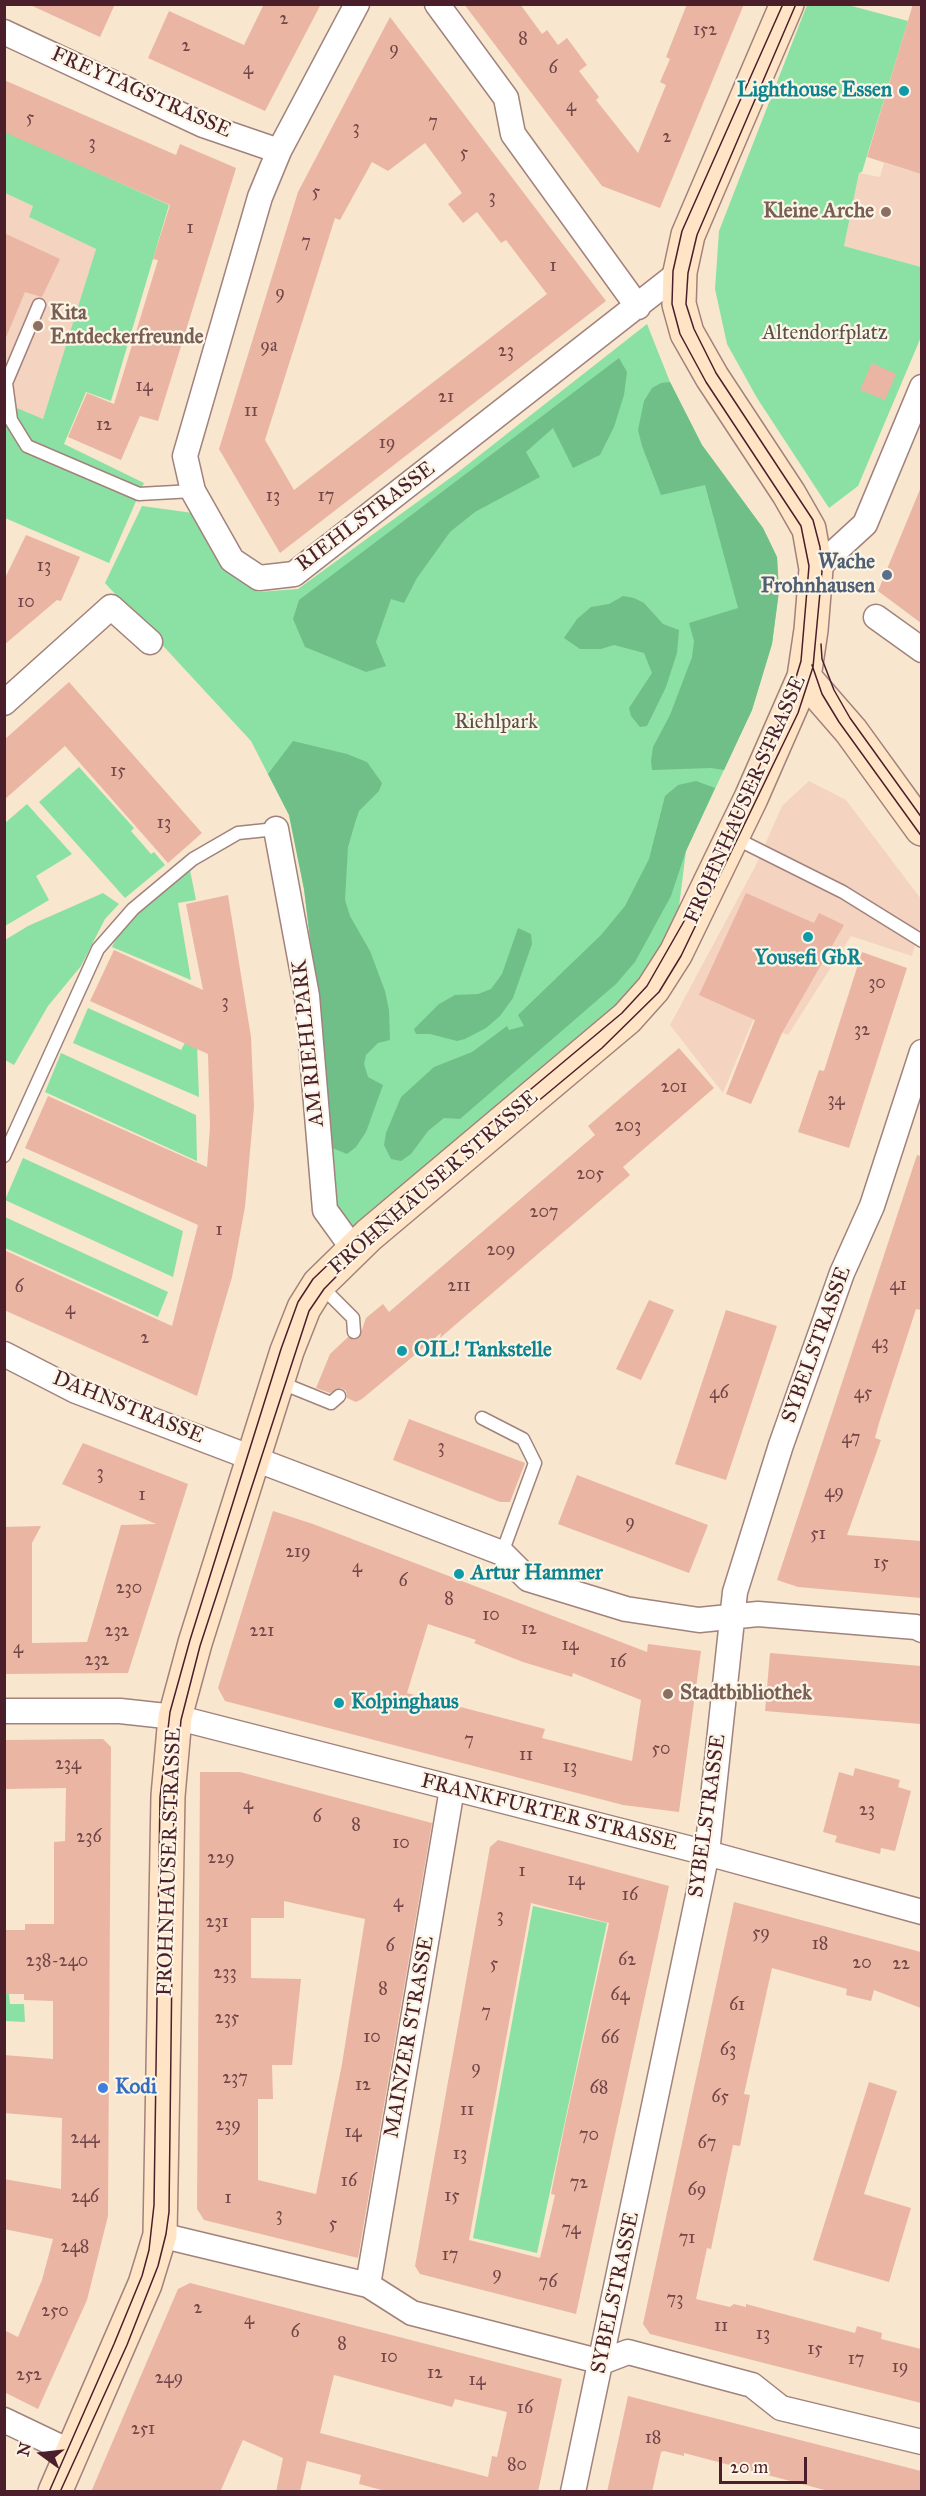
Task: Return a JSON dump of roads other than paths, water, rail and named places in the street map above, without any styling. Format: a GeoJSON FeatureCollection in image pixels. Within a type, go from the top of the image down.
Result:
{"type":"FeatureCollection","features":[{"type":"Feature","properties":{"kind":"main road","name":"FROHNHAUSER STRASSE"},"geometry":{"type":"LineString","coordinates":[[55,2492],[141,2295],[160,2235],[168,1796],[175,1717],[195,1643],[278,1381],[304,1308],[319,1284],[354,1250],[633,1011],[653,988],[676,953],[732,837],[804,677],[816,569],[809,529],[789,494],[734,415],[687,333],[679,304],[680,272],[688,235],[787,4]]}},
{"type":"Feature","properties":{"kind":"main road"},"geometry":{"type":"LineString","coordinates":[[804,677],[851,731],[921,829]]}},
{"type":"Feature","properties":{"kind":"street","name":"RIEHLSTRASSE"},"geometry":{"type":"LineString","coordinates":[[357,4],[279,151],[260,196],[185,456],[193,491],[232,560],[259,578],[294,574],[680,272]]}},
{"type":"Feature","properties":{"kind":"street"},"geometry":{"type":"LineString","coordinates":[[437,4],[506,98],[513,134],[638,307]]}},
{"type":"Feature","properties":{"kind":"street","name":"FREYTAGSTRASSE"},"geometry":{"type":"LineString","coordinates":[[4,32],[203,125],[279,151]]}},
{"type":"Feature","properties":{"kind":"street"},"geometry":{"type":"LineString","coordinates":[[816,569],[865,524],[921,387]]}},
{"type":"Feature","properties":{"kind":"street"},"geometry":{"type":"LineString","coordinates":[[4,703],[111,607],[150,642]]}},
{"type":"Feature","properties":{"kind":"street"},"geometry":{"type":"LineString","coordinates":[[876,616],[921,650]]}},
{"type":"Feature","properties":{"kind":"street","name":"AM RIEHLPARK"},"geometry":{"type":"LineString","coordinates":[[276,829],[287,878],[306,996],[325,1210],[354,1250]]}},
{"type":"Feature","properties":{"kind":"street","name":"SYBELSTRASSE"},"geometry":{"type":"LineString","coordinates":[[573,2492],[707,1853],[735,1592],[781,1446],[842,1273],[872,1206],[921,1052]]}},
{"type":"Feature","properties":{"kind":"street","name":"DAHNSTRASSE"},"geometry":{"type":"LineString","coordinates":[[4,1354],[76,1391],[502,1553]]}},
{"type":"Feature","properties":{"kind":"street"},"geometry":{"type":"LineString","coordinates":[[502,1553],[528,1579],[626,1609],[699,1620],[758,1614],[916,1627],[921,1630]]}},
{"type":"Feature","properties":{"kind":"street","name":"FRANKFURTER STRASSE"},"geometry":{"type":"LineString","coordinates":[[4,1711],[120,1711],[175,1717],[707,1853],[921,1912]]}},
{"type":"Feature","properties":{"kind":"street","name":"MAINZER STRASSE"},"geometry":{"type":"LineString","coordinates":[[368,2285],[452,1789]]}},
{"type":"Feature","properties":{"kind":"street"},"geometry":{"type":"LineString","coordinates":[[160,2235],[368,2285],[412,2313],[602,2362],[628,2352],[752,2385],[781,2409],[921,2442]]}},
{"type":"Feature","properties":{"kind":"street"},"geometry":{"type":"LineString","coordinates":[[4,2420],[72,2452]]}},
{"type":"Feature","properties":{"kind":"lane"},"geometry":{"type":"LineString","coordinates":[[39,305],[6,382],[11,420],[27,446],[140,494],[193,491]]}},
{"type":"Feature","properties":{"kind":"lane"},"geometry":{"type":"LineString","coordinates":[[4,1156],[98,949],[133,909],[193,859],[238,833],[276,829]]}},
{"type":"Feature","properties":{"kind":"lane"},"geometry":{"type":"LineString","coordinates":[[732,837],[843,892],[921,941]]}},
{"type":"Feature","properties":{"kind":"lane"},"geometry":{"type":"LineString","coordinates":[[319,1284],[353,1318],[354,1332]]}},
{"type":"Feature","properties":{"kind":"lane"},"geometry":{"type":"LineString","coordinates":[[278,1381],[331,1403],[339,1396]]}},
{"type":"Feature","properties":{"kind":"lane"},"geometry":{"type":"LineString","coordinates":[[482,1418],[523,1438],[534,1463],[502,1553]]}},
{"type":"Feature","properties":{"kind":"tram line"},"geometry":{"type":"LineString","coordinates":[[49,2492],[114,2344],[142,2276],[149,2250],[154,2205],[160,1797],[170,1712],[190,1640],[281,1349],[298,1302],[313,1279],[379,1216],[622,1013],[647,986],[691,909],[745,797],[787,707],[801,661],[809,566],[801,526],[706,382],[680,334],[672,304],[673,271],[682,231],[783,4]]}},
{"type":"Feature","properties":{"kind":"tram line"},"geometry":{"type":"LineString","coordinates":[[60,2492],[127,2345],[158,2266],[166,2234],[169,2212],[174,1796],[181,1720],[200,1646],[309,1311],[324,1289],[376,1236],[602,1048],[659,992],[681,956],[798,713],[813,667],[822,571],[820,547],[813,520],[716,373],[694,329],[686,304],[688,273],[697,235],[796,4]]}},
{"type":"Feature","properties":{"kind":"tram line"},"geometry":{"type":"LineString","coordinates":[[821,644],[822,659],[834,690],[850,718],[922,818]]}},
{"type":"Feature","properties":{"kind":"tram line"},"geometry":{"type":"LineString","coordinates":[[812,665],[822,694],[839,722],[922,837]]}},
{"type":"Feature","properties":{"kind":"place","name":"Lighthouse Essen"},"geometry":{"type":"Point","coordinates":[904,91]}},
{"type":"Feature","properties":{"kind":"place","name":"Kleine Arche"},"geometry":{"type":"Point","coordinates":[886,212]}},
{"type":"Feature","properties":{"kind":"place","name":"Kita Entdeckerfreunde"},"geometry":{"type":"Point","coordinates":[38,326]}},
{"type":"Feature","properties":{"kind":"place","name":"Wache Frohnhausen"},"geometry":{"type":"Point","coordinates":[887,575]}},
{"type":"Feature","properties":{"kind":"place","name":"Yousefi GbR"},"geometry":{"type":"Point","coordinates":[808,937]}},
{"type":"Feature","properties":{"kind":"place","name":"OIL! Tankstelle"},"geometry":{"type":"Point","coordinates":[402,1351]}},
{"type":"Feature","properties":{"kind":"place","name":"Artur Hammer"},"geometry":{"type":"Point","coordinates":[459,1574]}},
{"type":"Feature","properties":{"kind":"place","name":"Stadtbibliothek"},"geometry":{"type":"Point","coordinates":[668,1694]}},
{"type":"Feature","properties":{"kind":"place","name":"Kolpinghaus"},"geometry":{"type":"Point","coordinates":[339,1703]}},
{"type":"Feature","properties":{"kind":"place","name":"Kodi"},"geometry":{"type":"Point","coordinates":[103,2088]}},
{"type":"Feature","properties":{"kind":"park label","name":"Altendorfplatz"},"geometry":{"type":"Point","coordinates":[825,334]}},
{"type":"Feature","properties":{"kind":"park label","name":"Riehlpark"},"geometry":{"type":"Point","coordinates":[496,723]}}]}
